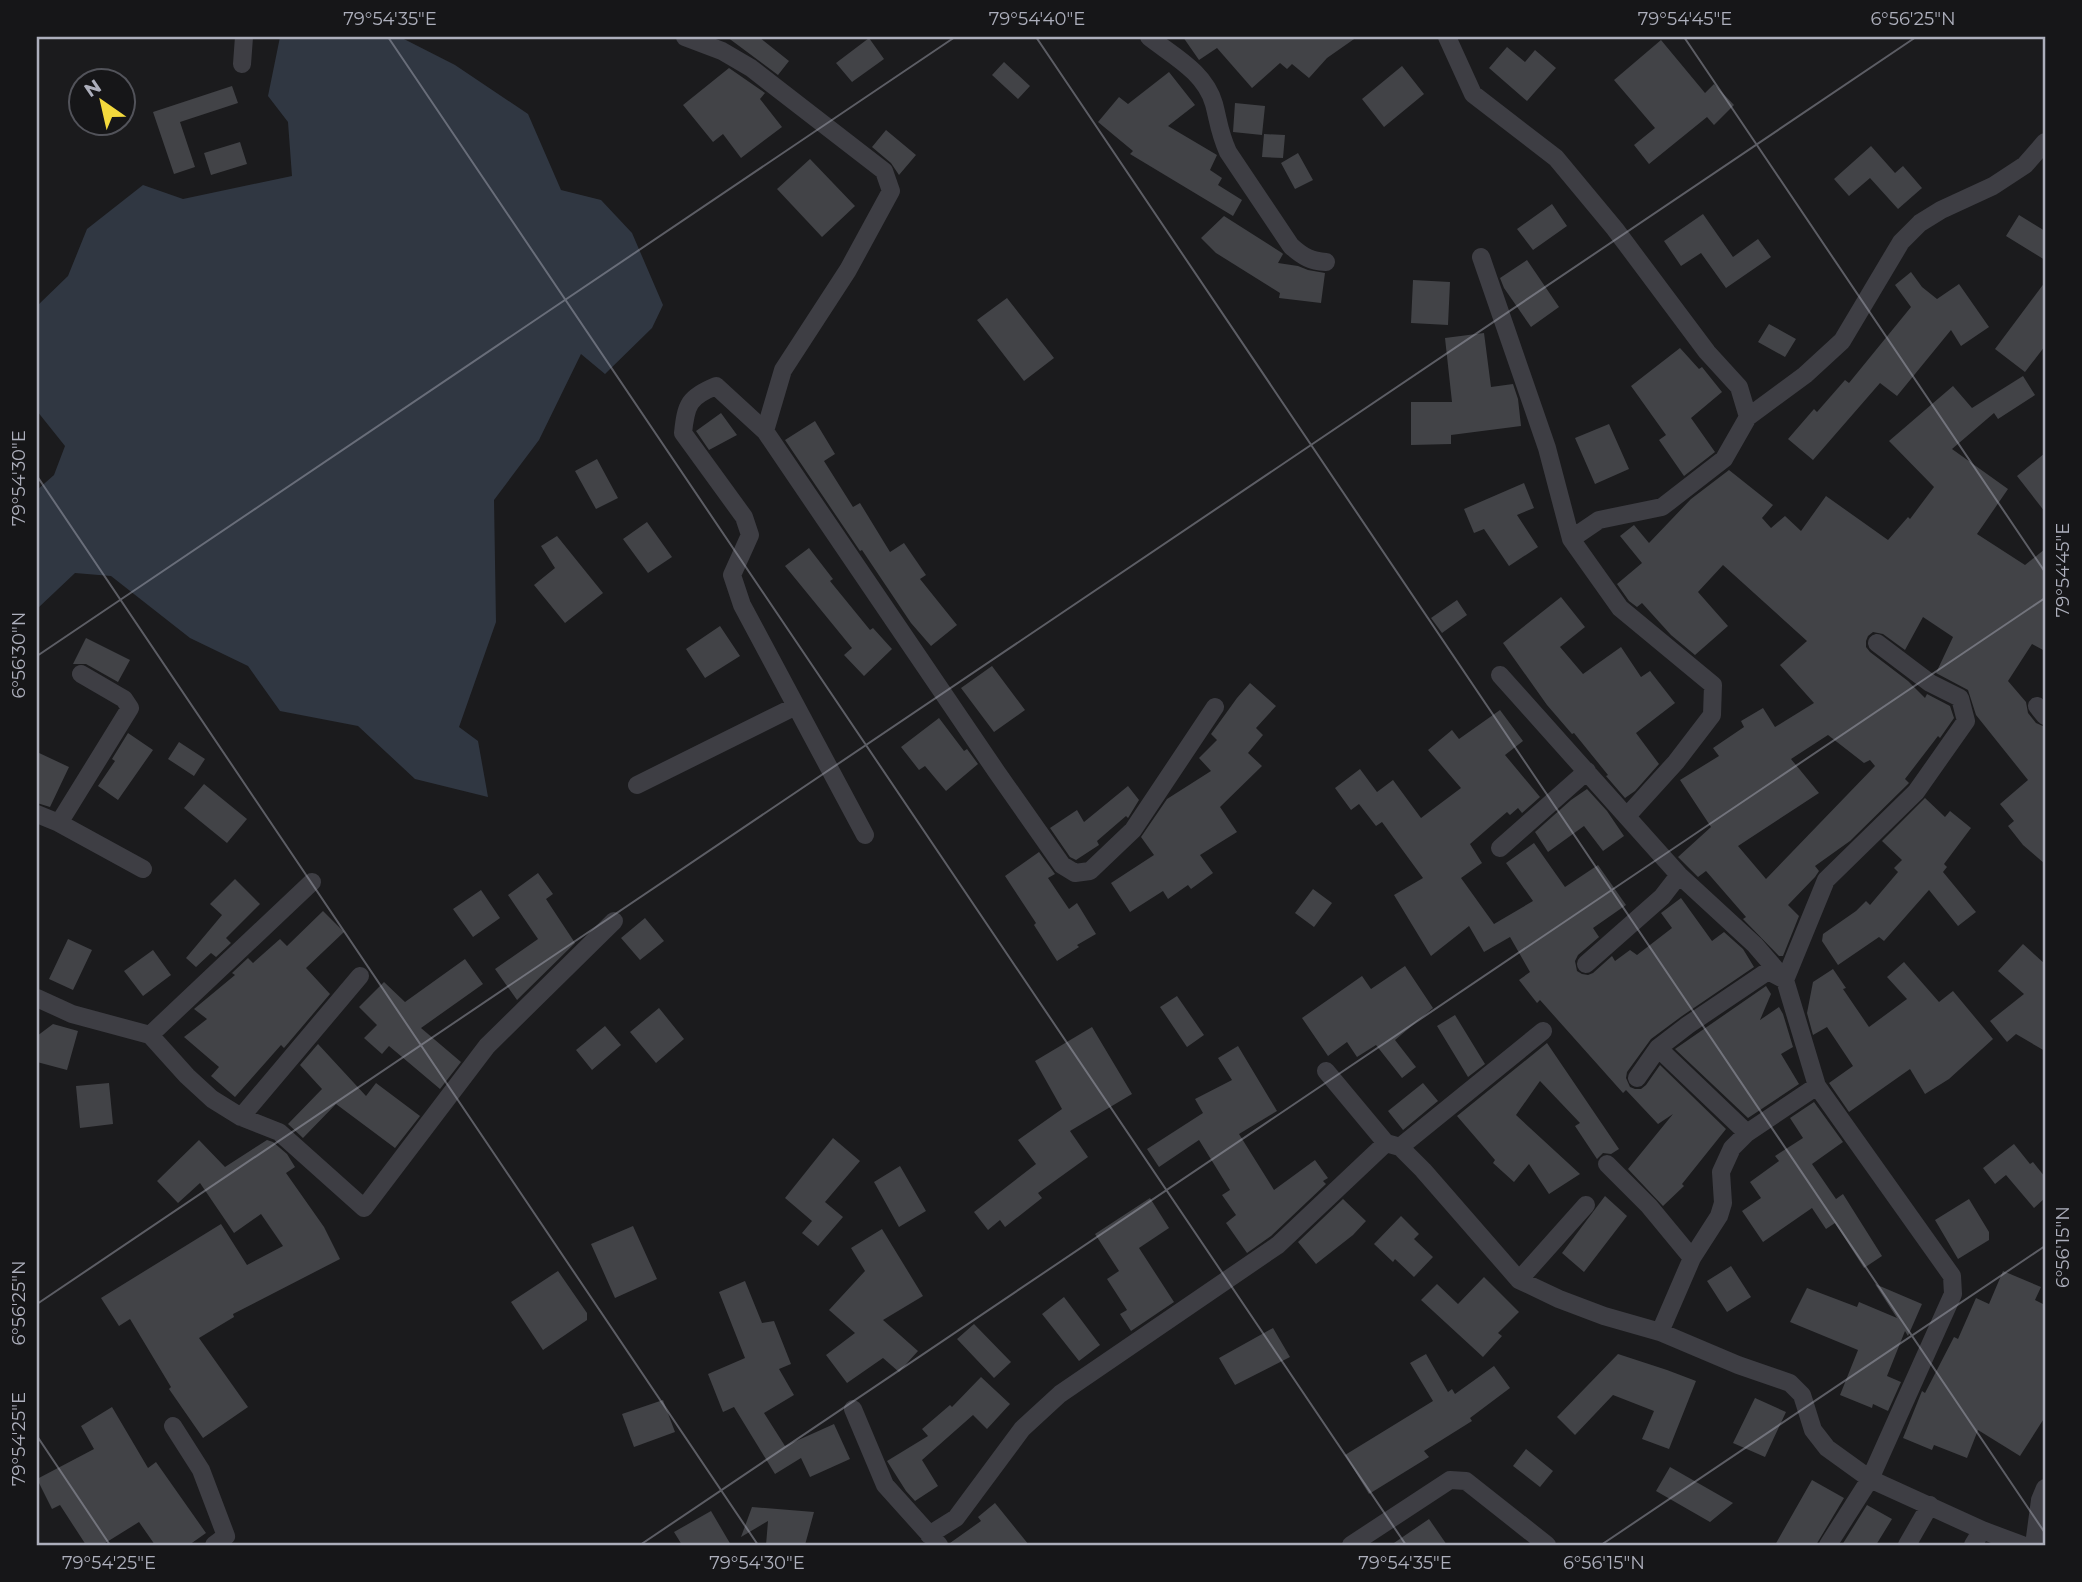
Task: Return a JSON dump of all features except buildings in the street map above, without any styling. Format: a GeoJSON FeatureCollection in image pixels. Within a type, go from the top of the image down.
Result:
{"type":"FeatureCollection","features":[{"type":"Feature","properties":{"kind":"street"},"geometry":{"type":"LineString","coordinates":[[242,64],[244,37]]}},
{"type":"Feature","properties":{"kind":"street"},"geometry":{"type":"LineString","coordinates":[[685,37],[722,51],[751,68],[884,171],[891,191],[848,270],[783,370],[765,431]]}},
{"type":"Feature","properties":{"kind":"street"},"geometry":{"type":"LineString","coordinates":[[1149,37],[1189,66],[1203,80],[1214,104],[1220,136],[1228,152],[1291,246],[1302,256],[1313,261],[1326,262]]}},
{"type":"Feature","properties":{"kind":"street"},"geometry":{"type":"LineString","coordinates":[[1447,37],[1473,94],[1556,158],[1615,229],[1707,352],[1739,387],[1748,417]]}},
{"type":"Feature","properties":{"kind":"street"},"geometry":{"type":"LineString","coordinates":[[1571,539],[1599,520],[1662,507],[1724,459],[1748,417],[1805,375],[1842,341],[1901,242],[1920,223],[1941,210],[1993,186],[2025,165],[2045,142]]}},
{"type":"Feature","properties":{"kind":"street"},"geometry":{"type":"LineString","coordinates":[[1481,257],[1547,448],[1571,539],[1620,608],[1713,685],[1712,715],[1676,762],[1627,816]]}},
{"type":"Feature","properties":{"kind":"street"},"geometry":{"type":"LineString","coordinates":[[865,835],[742,605],[732,575],[750,535],[744,517],[682,433],[685,413],[696,394],[716,386],[765,431],[1062,865],[1075,873],[1090,871],[1133,830],[1215,707]]}},
{"type":"Feature","properties":{"kind":"street"},"geometry":{"type":"LineString","coordinates":[[1785,980],[1826,880],[1916,792],[1966,721],[1960,698],[1930,683],[1877,643]]}},
{"type":"Feature","properties":{"kind":"street"},"geometry":{"type":"LineString","coordinates":[[59,823],[130,708],[124,699],[80,674]]}},
{"type":"Feature","properties":{"kind":"street"},"geometry":{"type":"LineString","coordinates":[[1500,676],[1679,875],[1755,945],[1785,980],[1817,1086],[1952,1276],[1952,1294],[1870,1479],[1828,1545]]}},
{"type":"Feature","properties":{"kind":"street"},"geometry":{"type":"LineString","coordinates":[[637,785],[796,706]]}},
{"type":"Feature","properties":{"kind":"street"},"geometry":{"type":"LineString","coordinates":[[1500,848],[1587,771]]}},
{"type":"Feature","properties":{"kind":"street"},"geometry":{"type":"LineString","coordinates":[[37,814],[59,823],[142,869]]}},
{"type":"Feature","properties":{"kind":"street"},"geometry":{"type":"LineString","coordinates":[[1586,964],[1662,897],[1679,875]]}},
{"type":"Feature","properties":{"kind":"street"},"geometry":{"type":"LineString","coordinates":[[150,1035],[312,882]]}},
{"type":"Feature","properties":{"kind":"street"},"geometry":{"type":"LineString","coordinates":[[37,998],[72,1014],[150,1035],[204,1091],[241,1117],[279,1132],[364,1208],[487,1046],[614,920]]}},
{"type":"Feature","properties":{"kind":"street"},"geometry":{"type":"LineString","coordinates":[[1637,1077],[1658,1048],[1768,971],[1785,980]]}},
{"type":"Feature","properties":{"kind":"street"},"geometry":{"type":"LineString","coordinates":[[241,1117],[360,976]]}},
{"type":"Feature","properties":{"kind":"street"},"geometry":{"type":"LineString","coordinates":[[853,1409],[885,1485],[934,1540],[956,1518],[1022,1429],[1060,1394],[1278,1245],[1393,1145],[1543,1031]]}},
{"type":"Feature","properties":{"kind":"street"},"geometry":{"type":"LineString","coordinates":[[1658,1048],[1747,1133]]}},
{"type":"Feature","properties":{"kind":"street"},"geometry":{"type":"LineString","coordinates":[[1326,1071],[1393,1145],[1460,1211],[1519,1280],[1559,1299],[1604,1316],[1660,1332],[1738,1365],[1790,1383],[1801,1395],[1813,1430],[1827,1448],[1870,1479],[1930,1505],[1977,1537],[2022,1545]]}},
{"type":"Feature","properties":{"kind":"street"},"geometry":{"type":"LineString","coordinates":[[1660,1332],[1692,1258],[1719,1216],[1723,1203],[1721,1172],[1732,1149],[1747,1133],[1817,1086]]}},
{"type":"Feature","properties":{"kind":"street"},"geometry":{"type":"LineString","coordinates":[[1607,1164],[1649,1206],[1692,1258]]}},
{"type":"Feature","properties":{"kind":"street"},"geometry":{"type":"LineString","coordinates":[[1519,1280],[1586,1205]]}},
{"type":"Feature","properties":{"kind":"street"},"geometry":{"type":"LineString","coordinates":[[173,1426],[201,1470],[226,1536],[215,1545]]}},
{"type":"Feature","properties":{"kind":"street"},"geometry":{"type":"LineString","coordinates":[[1351,1545],[1451,1479],[1466,1481],[1547,1545]]}},
{"type":"Feature","properties":{"kind":"street"},"geometry":{"type":"LineString","coordinates":[[2034,1545],[2040,1500],[2045,1488]]}},
{"type":"Feature","properties":{"kind":"street"},"geometry":{"type":"LineString","coordinates":[[1906,1545],[1930,1505]]}},
{"type":"Feature","properties":{"kind":"shaded area"},"geometry":{"type":"Polygon","coordinates":[[[280,37],[400,37],[455,65],[528,114],[561,190],[601,200],[632,233],[663,305],[652,328],[605,374],[581,354],[539,440],[494,500],[496,622],[459,727],[478,741],[488,797],[415,779],[358,726],[280,711],[248,666],[190,638],[111,576],[75,573],[37,608],[37,490],[54,475],[65,446],[37,411],[37,306],[68,276],[87,229],[143,185],[183,199],[292,176],[288,122],[268,96],[280,37]]]}}]}
